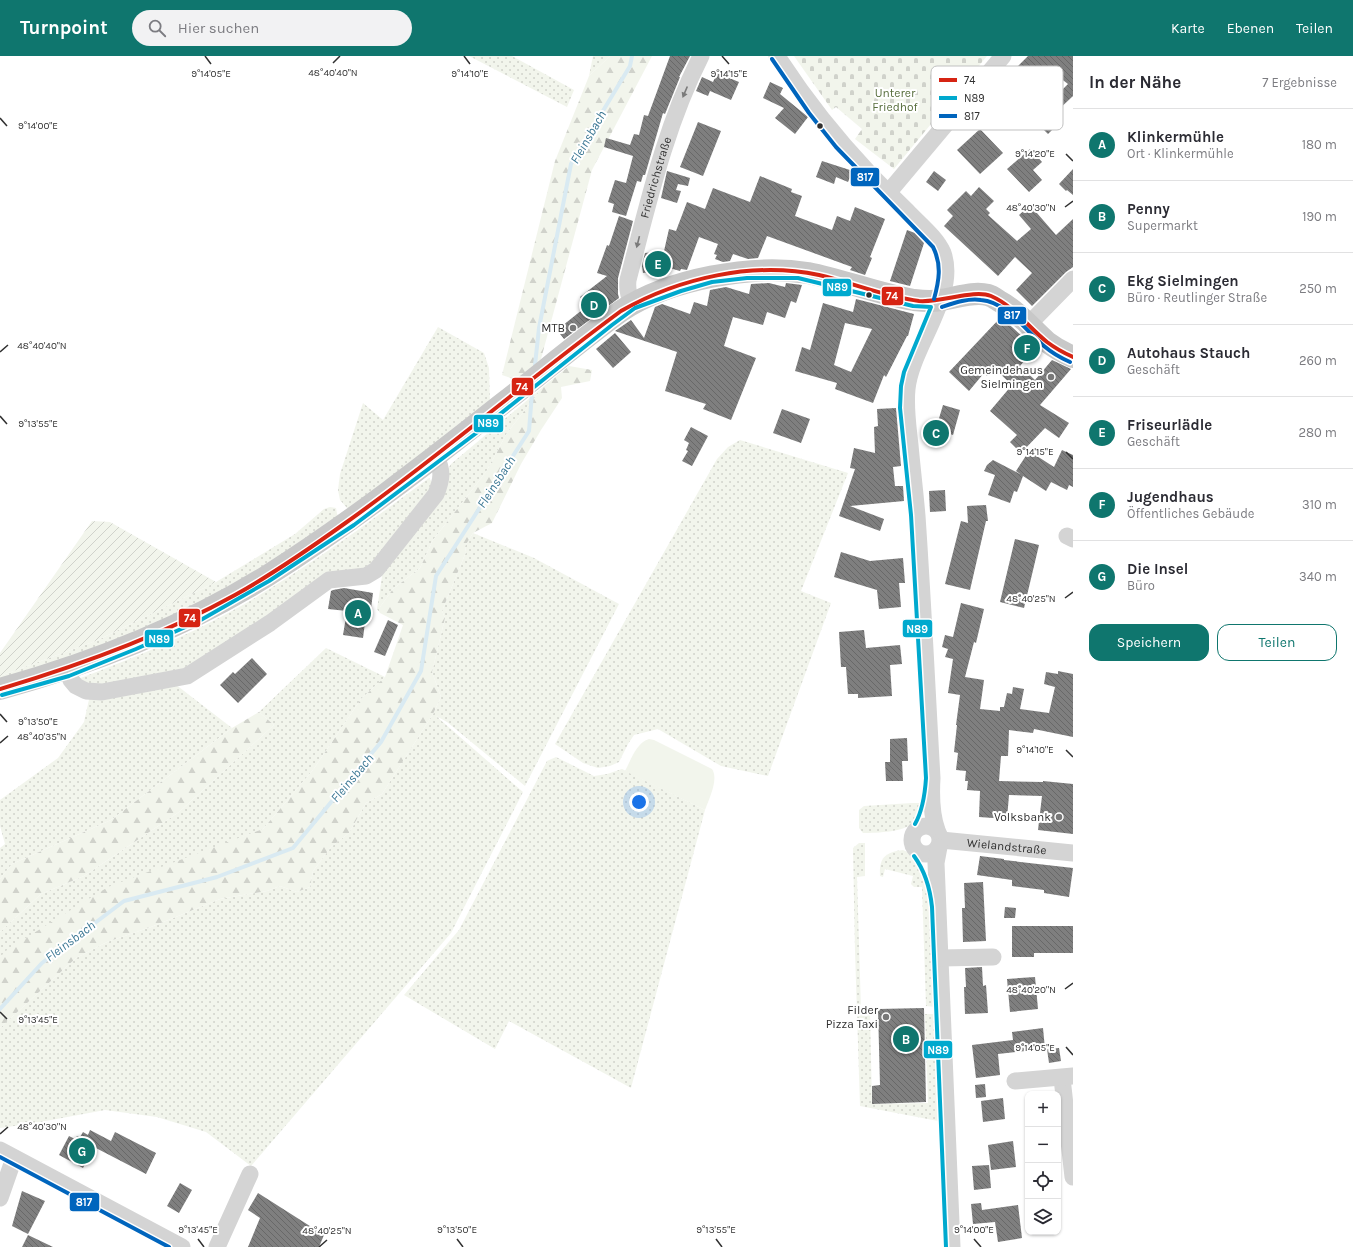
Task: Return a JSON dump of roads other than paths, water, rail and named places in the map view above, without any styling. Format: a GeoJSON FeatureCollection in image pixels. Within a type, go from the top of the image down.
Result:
{"type":"FeatureCollection","features":[{"type":"Feature","properties":{"kind":"main road"},"geometry":{"type":"LineString","coordinates":[[0,689],[66,670],[134,644],[196,616],[266,576],[350,520],[436,456],[632,303],[663,290],[711,276],[770,271],[809,274],[914,300],[940,301],[965,295],[989,295],[1009,306],[1048,342],[1058,350],[1073,358]]}},
{"type":"Feature","properties":{"kind":"street","name":"Friedrichstraße"},"geometry":{"type":"LineString","coordinates":[[632,303],[628,296],[628,280],[651,192],[668,135],[701,56]]}},
{"type":"Feature","properties":{"kind":"street"},"geometry":{"type":"LineString","coordinates":[[777,56],[828,127],[850,153],[932,238],[942,251],[945,261],[945,280],[940,301],[910,374],[907,387],[906,408],[918,538],[932,778],[931,795],[934,823],[939,839],[936,857],[937,897],[952,1247]]}},
{"type":"Feature","properties":{"kind":"street"},"geometry":{"type":"LineString","coordinates":[[995,66],[1003,56]]}},
{"type":"Feature","properties":{"kind":"street"},"geometry":{"type":"LineString","coordinates":[[888,193],[941,130]]}},
{"type":"Feature","properties":{"kind":"street"},"geometry":{"type":"LineString","coordinates":[[1029,324],[1073,279]]}},
{"type":"Feature","properties":{"kind":"street"},"geometry":{"type":"LineString","coordinates":[[66,670],[76,686],[86,691],[102,692],[187,676],[270,623],[329,580],[366,576],[376,570],[436,494],[442,474],[436,456]]}},
{"type":"Feature","properties":{"kind":"street"},"geometry":{"type":"LineString","coordinates":[[920,827],[924,821],[931,795]]}},
{"type":"Feature","properties":{"kind":"street"},"geometry":{"type":"LineString","coordinates":[[937,897],[928,866],[913,845],[912,839],[915,830],[929,825],[939,839]]}},
{"type":"Feature","properties":{"kind":"street"},"geometry":{"type":"LineString","coordinates":[[919,852],[925,854],[931,853],[939,839]]}},
{"type":"Feature","properties":{"kind":"street","name":"Wielandstraße"},"geometry":{"type":"LineString","coordinates":[[939,839],[1073,853]]}},
{"type":"Feature","properties":{"kind":"street"},"geometry":{"type":"LineString","coordinates":[[940,958],[993,957]]}},
{"type":"Feature","properties":{"kind":"street"},"geometry":{"type":"LineString","coordinates":[[1015,1081],[1068,1077],[1073,1177]]}},
{"type":"Feature","properties":{"kind":"street"},"geometry":{"type":"LineString","coordinates":[[0,1198],[7,1154],[182,1247]]}},
{"type":"Feature","properties":{"kind":"street"},"geometry":{"type":"LineString","coordinates":[[217,1247],[250,1174]]}},
{"type":"Feature","properties":{"kind":"waterway","name":"Fleinsbach"},"geometry":{"type":"LineString","coordinates":[[535,365],[539,328],[571,164],[630,66],[632,56]]}},
{"type":"Feature","properties":{"kind":"waterway","name":"Fleinsbach"},"geometry":{"type":"LineString","coordinates":[[0,1009],[42,963],[124,901],[217,877],[293,848],[381,742],[421,671],[436,576],[529,431],[532,393]]}},
{"type":"Feature","properties":{"kind":"place","name":"Friseurlädle"},"geometry":{"type":"Point","coordinates":[658,264]}},
{"type":"Feature","properties":{"kind":"place","name":"Autohaus Stauch"},"geometry":{"type":"Point","coordinates":[594,305]}},
{"type":"Feature","properties":{"kind":"place","name":"MTB"},"geometry":{"type":"Point","coordinates":[573,328]}},
{"type":"Feature","properties":{"kind":"place","name":"Jugendhaus"},"geometry":{"type":"Point","coordinates":[1027,348]}},
{"type":"Feature","properties":{"kind":"place","name":"Gemeindehaus Sielmingen"},"geometry":{"type":"Point","coordinates":[1051,377]}},
{"type":"Feature","properties":{"kind":"place","name":"Ekg Sielmingen"},"geometry":{"type":"Point","coordinates":[936,433]}},
{"type":"Feature","properties":{"kind":"place","name":"Klinkermühle"},"geometry":{"type":"Point","coordinates":[358,613]}},
{"type":"Feature","properties":{"kind":"place","name":"Volksbank"},"geometry":{"type":"Point","coordinates":[1059,817]}},
{"type":"Feature","properties":{"kind":"place","name":"Filder Pizza Taxi"},"geometry":{"type":"Point","coordinates":[886,1017]}},
{"type":"Feature","properties":{"kind":"place","name":"Penny"},"geometry":{"type":"Point","coordinates":[906,1039]}},
{"type":"Feature","properties":{"kind":"place","name":"Die Insel"},"geometry":{"type":"Point","coordinates":[82,1151]}},
{"type":"Feature","properties":{"kind":"park label","name":"Unterer Friedhof"},"geometry":{"type":"Point","coordinates":[895,100]}}]}
